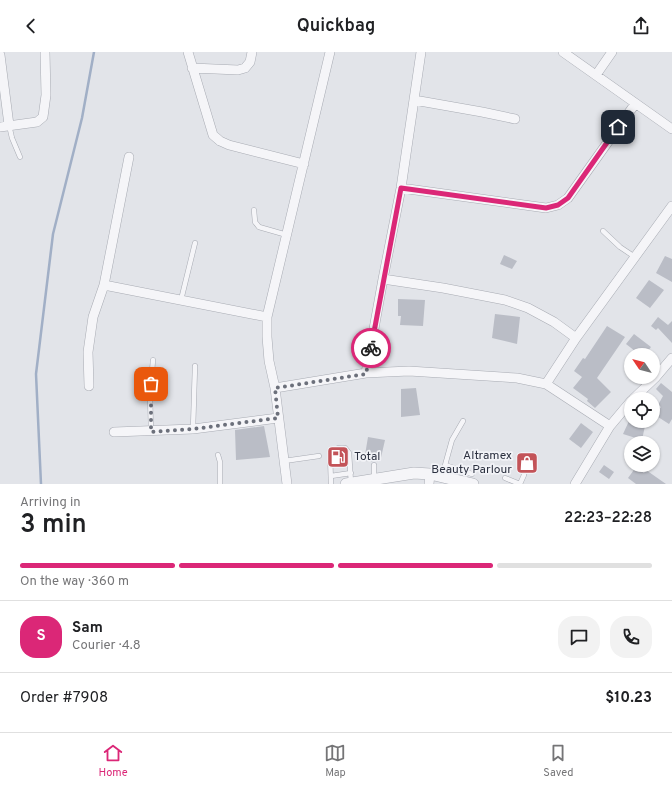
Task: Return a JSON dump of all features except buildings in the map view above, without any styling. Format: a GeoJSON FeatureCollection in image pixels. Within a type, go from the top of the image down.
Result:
{"type":"FeatureCollection","features":[{"type":"Feature","properties":{"kind":"street"},"geometry":{"type":"LineString","coordinates":[[0,55],[4,126],[37,122],[43,117],[46,95],[45,52]]}},
{"type":"Feature","properties":{"kind":"street"},"geometry":{"type":"LineString","coordinates":[[188,52],[214,135],[220,142],[304,164]]}},
{"type":"Feature","properties":{"kind":"street"},"geometry":{"type":"LineString","coordinates":[[192,68],[238,70],[245,68],[250,62],[252,52]]}},
{"type":"Feature","properties":{"kind":"street"},"geometry":{"type":"LineString","coordinates":[[287,484],[275,388],[266,337],[267,317],[330,52]]}},
{"type":"Feature","properties":{"kind":"street"},"geometry":{"type":"LineString","coordinates":[[366,374],[401,188],[421,52]]}},
{"type":"Feature","properties":{"kind":"street"},"geometry":{"type":"LineString","coordinates":[[563,52],[672,129]]}},
{"type":"Feature","properties":{"kind":"street"},"geometry":{"type":"LineString","coordinates":[[596,75],[612,52]]}},
{"type":"Feature","properties":{"kind":"street"},"geometry":{"type":"LineString","coordinates":[[414,100],[515,119]]}},
{"type":"Feature","properties":{"kind":"street"},"geometry":{"type":"LineString","coordinates":[[401,188],[546,208],[558,205],[568,198],[635,104]]}},
{"type":"Feature","properties":{"kind":"street"},"geometry":{"type":"LineString","coordinates":[[89,386],[88,352],[93,317],[104,285],[129,157]]}},
{"type":"Feature","properties":{"kind":"street"},"geometry":{"type":"LineString","coordinates":[[546,384],[576,338],[672,206]]}},
{"type":"Feature","properties":{"kind":"street"},"geometry":{"type":"LineString","coordinates":[[383,279],[443,288],[505,300],[528,308],[554,322],[576,338]]}},
{"type":"Feature","properties":{"kind":"street"},"geometry":{"type":"LineString","coordinates":[[104,285],[267,317]]}},
{"type":"Feature","properties":{"kind":"street"},"geometry":{"type":"LineString","coordinates":[[640,392],[672,358]]}},
{"type":"Feature","properties":{"kind":"street"},"geometry":{"type":"LineString","coordinates":[[275,388],[366,374],[409,372],[517,378],[546,384],[610,426]]}},
{"type":"Feature","properties":{"kind":"street"},"geometry":{"type":"LineString","coordinates":[[575,484],[610,426],[624,409]]}},
{"type":"Feature","properties":{"kind":"street"},"geometry":{"type":"LineString","coordinates":[[114,432],[151,432],[193,429],[278,418]]}},
{"type":"Feature","properties":{"kind":"street"},"geometry":{"type":"LineString","coordinates":[[349,480],[374,479],[414,474],[429,479],[442,476],[472,479]]}},
{"type":"Feature","properties":{"kind":"lane"},"geometry":{"type":"LineString","coordinates":[[4,126],[12,138],[20,157]]}},
{"type":"Feature","properties":{"kind":"lane"},"geometry":{"type":"LineString","coordinates":[[254,210],[255,222],[260,227],[287,235]]}},
{"type":"Feature","properties":{"kind":"lane"},"geometry":{"type":"LineString","coordinates":[[603,232],[620,247],[635,257]]}},
{"type":"Feature","properties":{"kind":"lane"},"geometry":{"type":"LineString","coordinates":[[181,300],[195,243]]}},
{"type":"Feature","properties":{"kind":"lane"},"geometry":{"type":"LineString","coordinates":[[151,432],[150,396],[153,360]]}},
{"type":"Feature","properties":{"kind":"lane"},"geometry":{"type":"LineString","coordinates":[[193,429],[195,366]]}},
{"type":"Feature","properties":{"kind":"lane"},"geometry":{"type":"LineString","coordinates":[[442,476],[452,440],[463,421]]}},
{"type":"Feature","properties":{"kind":"lane"},"geometry":{"type":"LineString","coordinates":[[331,476],[349,480],[349,452],[345,448],[342,447],[333,450],[330,454],[331,476],[332,484]]}},
{"type":"Feature","properties":{"kind":"lane"},"geometry":{"type":"LineString","coordinates":[[218,455],[220,462],[220,484]]}},
{"type":"Feature","properties":{"kind":"lane"},"geometry":{"type":"LineString","coordinates":[[284,461],[319,456]]}},
{"type":"Feature","properties":{"kind":"lane"},"geometry":{"type":"LineString","coordinates":[[374,465],[374,479]]}},
{"type":"Feature","properties":{"kind":"lane"},"geometry":{"type":"LineString","coordinates":[[445,465],[472,479]]}},
{"type":"Feature","properties":{"kind":"lane"},"geometry":{"type":"LineString","coordinates":[[505,478],[520,484],[524,475]]}},
{"type":"Feature","properties":{"kind":"waterway"},"geometry":{"type":"LineString","coordinates":[[41,484],[36,374],[53,234],[82,118],[94,52]]}},
{"type":"Feature","properties":{"kind":"way so far"},"geometry":{"type":"LineString","coordinates":[[151,384],[151,432],[193,429],[278,418],[275,388],[366,374],[371,348]]}},
{"type":"Feature","properties":{"kind":"place","name":"Total"},"geometry":{"type":"Point","coordinates":[338,457]}},
{"type":"Feature","properties":{"kind":"place","name":"Altramex Beauty Parlour"},"geometry":{"type":"Point","coordinates":[527,463]}},
{"type":"Feature","properties":{"kind":"route"},"geometry":{"type":"LineString","coordinates":[[371,348],[401,188],[546,208],[558,205],[568,198],[618,127]]}}]}
